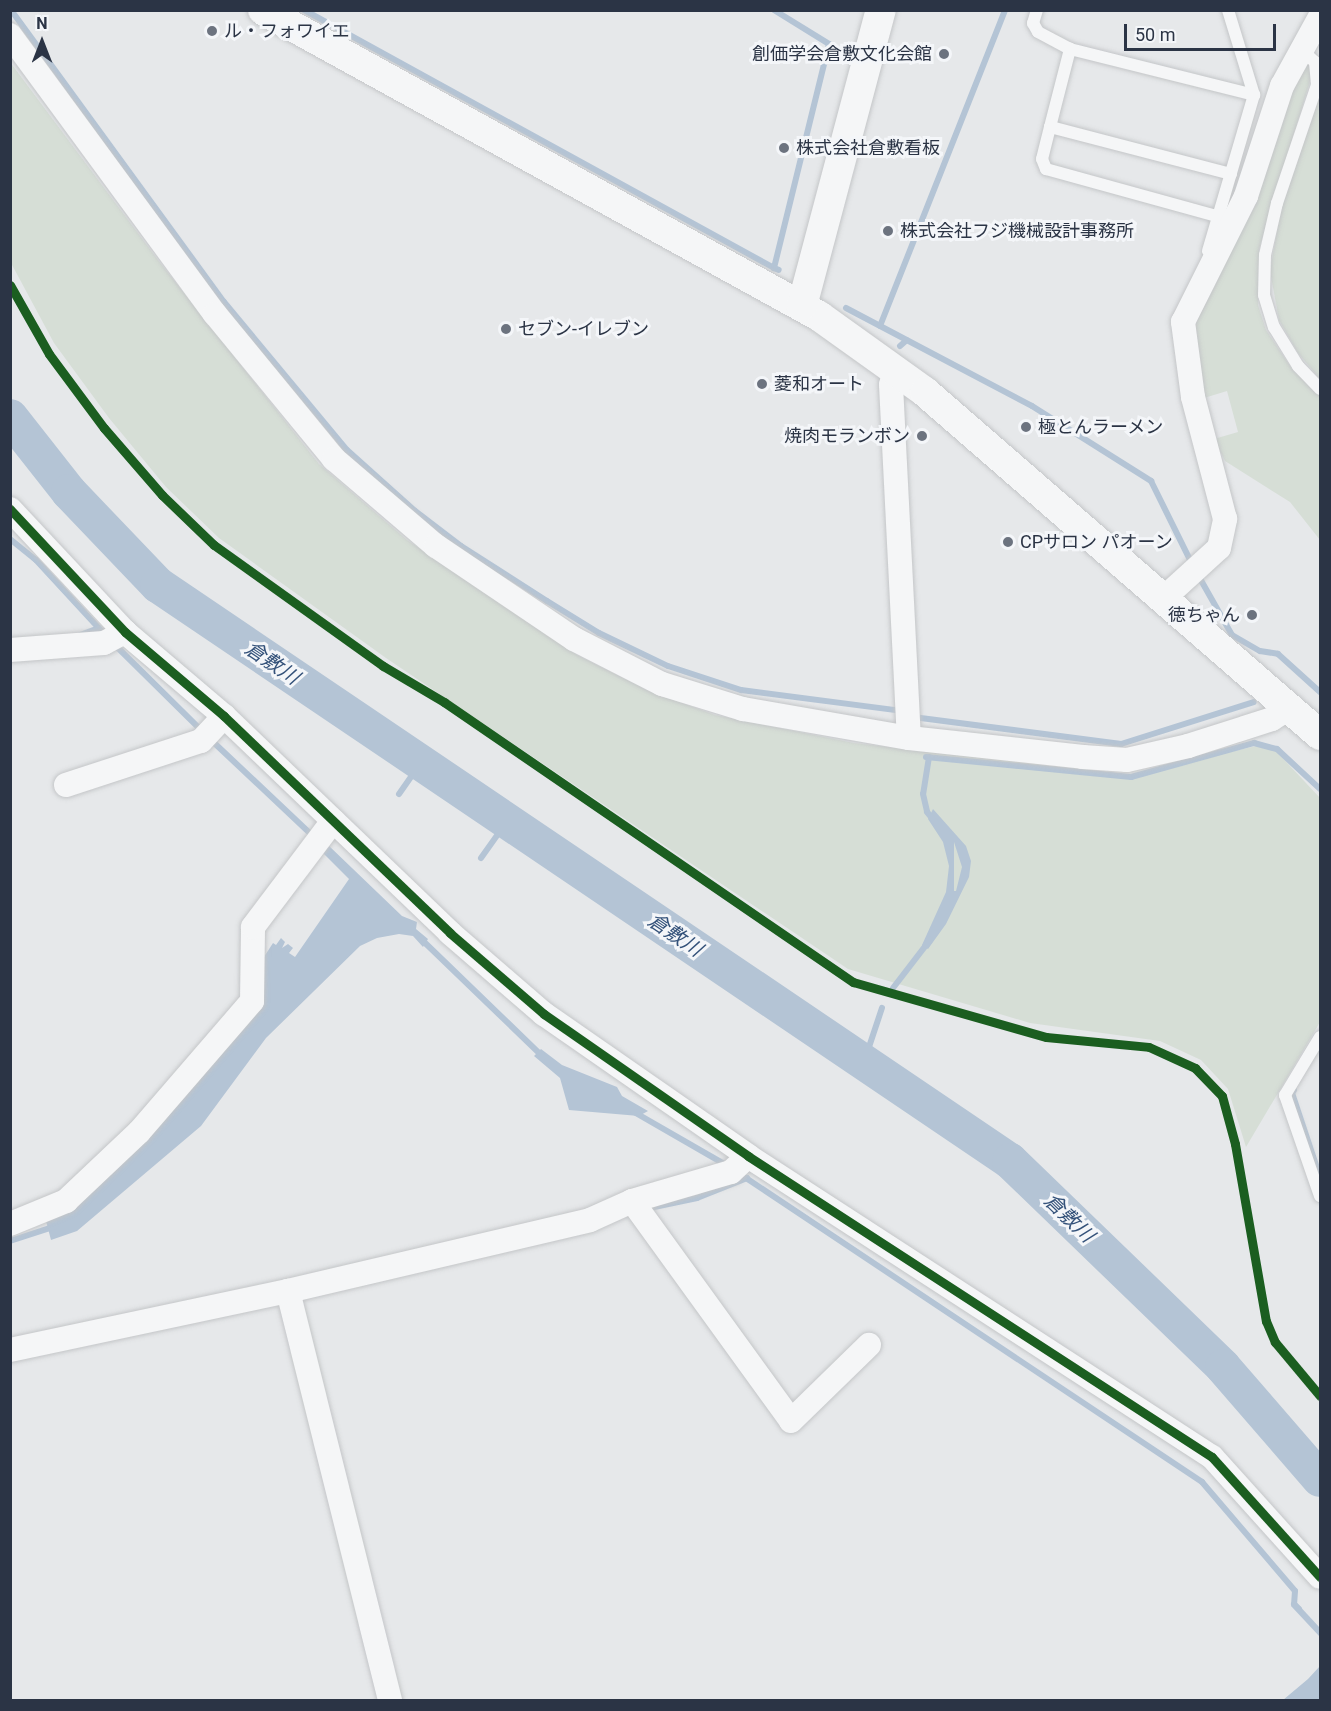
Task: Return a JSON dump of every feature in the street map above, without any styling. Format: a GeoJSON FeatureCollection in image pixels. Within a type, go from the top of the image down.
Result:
{"type":"FeatureCollection","features":[{"type":"Feature","properties":{"kind":"street"},"geometry":{"type":"LineString","coordinates":[[263,10],[802,306],[895,369],[1164,598],[1320,735]]}},
{"type":"Feature","properties":{"kind":"street"},"geometry":{"type":"LineString","coordinates":[[802,306],[881,10]]}},
{"type":"Feature","properties":{"kind":"street"},"geometry":{"type":"LineString","coordinates":[[1164,598],[1219,548],[1225,519],[1184,346],[1183,322],[1194,297],[1211,271],[1246,196],[1282,86],[1320,16]]}},
{"type":"Feature","properties":{"kind":"street"},"geometry":{"type":"LineString","coordinates":[[10,35],[117,185],[296,414],[334,459],[436,546],[574,639],[662,684],[743,709],[909,725],[1127,760],[1272,719],[1289,708]]}},
{"type":"Feature","properties":{"kind":"street"},"geometry":{"type":"LineString","coordinates":[[895,369],[891,385],[909,725]]}},
{"type":"Feature","properties":{"kind":"street"},"geometry":{"type":"LineString","coordinates":[[10,509],[115,638],[322,835],[450,933],[544,1014],[739,1164],[1212,1457],[1320,1578]]}},
{"type":"Feature","properties":{"kind":"street"},"geometry":{"type":"LineString","coordinates":[[10,650],[115,638]]}},
{"type":"Feature","properties":{"kind":"street"},"geometry":{"type":"LineString","coordinates":[[66,786],[212,729]]}},
{"type":"Feature","properties":{"kind":"street"},"geometry":{"type":"LineString","coordinates":[[10,1224],[66,1201],[139,1132],[252,1001],[253,927],[322,835]]}},
{"type":"Feature","properties":{"kind":"street"},"geometry":{"type":"LineString","coordinates":[[10,1350],[288,1291],[590,1220],[632,1201],[739,1164]]}},
{"type":"Feature","properties":{"kind":"street"},"geometry":{"type":"LineString","coordinates":[[632,1201],[790,1421],[869,1345]]}},
{"type":"Feature","properties":{"kind":"street"},"geometry":{"type":"LineString","coordinates":[[288,1291],[390,1701]]}},
{"type":"Feature","properties":{"kind":"lane"},"geometry":{"type":"LineString","coordinates":[[1037,10],[1033,23],[1038,32],[1070,49],[1254,95]]}},
{"type":"Feature","properties":{"kind":"lane"},"geometry":{"type":"LineString","coordinates":[[1194,297],[1254,95],[1228,10]]}},
{"type":"Feature","properties":{"kind":"lane"},"geometry":{"type":"LineString","coordinates":[[1070,49],[1042,159],[1046,169],[1213,215]]}},
{"type":"Feature","properties":{"kind":"lane"},"geometry":{"type":"LineString","coordinates":[[1302,50],[1315,62],[1317,85],[1277,203],[1265,255],[1264,295],[1274,327],[1298,366],[1320,389]]}},
{"type":"Feature","properties":{"kind":"lane"},"geometry":{"type":"LineString","coordinates":[[1050,127],[1231,174]]}},
{"type":"Feature","properties":{"kind":"lane"},"geometry":{"type":"LineString","coordinates":[[1320,1037],[1285,1095],[1320,1196]]}},
{"type":"Feature","properties":{"kind":"shaded area"},"geometry":{"type":"Polygon","coordinates":[[[10,62],[161,264],[319,464],[407,540],[577,655],[649,691],[715,715],[854,743],[1131,775],[1256,746],[1276,751],[1320,798],[1320,1022],[1246,1147],[1228,1089],[1201,1060],[1160,1041],[1030,1023],[848,969],[386,658],[219,538],[166,487],[109,418],[54,343],[11,263],[10,62]]]}},
{"type":"Feature","properties":{"kind":"shaded area"},"geometry":{"type":"Polygon","coordinates":[[[1305,65],[1310,65],[1311,78],[1259,249],[1258,305],[1266,330],[1292,369],[1320,396],[1320,540],[1290,502],[1225,461],[1214,439],[1238,432],[1227,391],[1204,398],[1188,327],[1305,65]]]}},
{"type":"Feature","properties":{"kind":"shaded area"},"geometry":{"type":"Polygon","coordinates":[[[1320,95],[1320,379],[1298,353],[1279,320],[1270,271],[1281,209],[1320,95]]]}},
{"type":"Feature","properties":{"kind":"water"},"geometry":{"type":"Polygon","coordinates":[[[933,809],[966,846],[971,861],[969,877],[946,924],[928,949],[922,945],[946,892],[949,866],[943,842],[928,819],[933,809]],[[954,842],[954,891],[956,891],[962,867],[954,842]]]}},
{"type":"Feature","properties":{"kind":"water"},"geometry":{"type":"Polygon","coordinates":[[[327,844],[402,916],[417,922],[416,929],[428,939],[423,947],[413,936],[399,934],[377,938],[360,946],[266,1038],[201,1126],[77,1231],[51,1240],[46,1221],[238,1027],[260,963],[273,943],[276,945],[281,938],[285,942],[282,948],[288,944],[293,948],[289,953],[295,957],[349,879],[321,851],[327,844]]]}},
{"type":"Feature","properties":{"kind":"water"},"geometry":{"type":"Polygon","coordinates":[[[541,1049],[562,1065],[617,1087],[622,1096],[648,1111],[639,1116],[569,1110],[560,1078],[534,1056],[541,1049]]]}},
{"type":"Feature","properties":{"kind":"water"},"geometry":{"type":"Polygon","coordinates":[[[1296,1602],[1320,1628],[1320,1637],[1291,1606],[1296,1602]]]}},
{"type":"Feature","properties":{"kind":"water"},"geometry":{"type":"Polygon","coordinates":[[[1320,1666],[1320,1700],[1283,1700],[1308,1679],[1320,1666]]]}},
{"type":"Feature","properties":{"kind":"waterway"},"geometry":{"type":"LineString","coordinates":[[11,10],[224,302],[347,450],[415,511],[461,546],[599,633],[668,666],[741,690],[902,711]]}},
{"type":"Feature","properties":{"kind":"waterway"},"geometry":{"type":"LineString","coordinates":[[304,10],[774,268]]}},
{"type":"Feature","properties":{"kind":"waterway"},"geometry":{"type":"LineString","coordinates":[[774,10],[829,44],[774,268],[779,270]]}},
{"type":"Feature","properties":{"kind":"waterway"},"geometry":{"type":"LineString","coordinates":[[880,326],[1005,10]]}},
{"type":"Feature","properties":{"kind":"waterway"},"geometry":{"type":"LineString","coordinates":[[846,308],[1032,406],[1151,481],[1193,566]]}},
{"type":"Feature","properties":{"kind":"waterway"},"geometry":{"type":"LineString","coordinates":[[900,346],[907,340]]}},
{"type":"Feature","properties":{"kind":"waterway","name":"倉敷川"},"geometry":{"type":"LineString","coordinates":[[10,417],[69,492],[158,585],[1010,1161],[1223,1367],[1320,1479]]}},
{"type":"Feature","properties":{"kind":"waterway"},"geometry":{"type":"LineString","coordinates":[[10,539],[36,560],[107,637]]}},
{"type":"Feature","properties":{"kind":"waterway"},"geometry":{"type":"LineString","coordinates":[[1198,575],[1232,635],[1260,651],[1278,654],[1320,692]]}},
{"type":"Feature","properties":{"kind":"waterway"},"geometry":{"type":"LineString","coordinates":[[80,635],[99,628]]}},
{"type":"Feature","properties":{"kind":"waterway"},"geometry":{"type":"LineString","coordinates":[[114,644],[203,732]]}},
{"type":"Feature","properties":{"kind":"waterway"},"geometry":{"type":"LineString","coordinates":[[913,717],[1121,744],[1254,702]]}},
{"type":"Feature","properties":{"kind":"waterway"},"geometry":{"type":"LineString","coordinates":[[210,739],[314,837]]}},
{"type":"Feature","properties":{"kind":"waterway"},"geometry":{"type":"LineString","coordinates":[[926,757],[1131,777],[1254,743],[1277,749],[1320,789]]}},
{"type":"Feature","properties":{"kind":"waterway"},"geometry":{"type":"LineString","coordinates":[[929,757],[923,794],[927,812],[935,822]]}},
{"type":"Feature","properties":{"kind":"waterway"},"geometry":{"type":"LineString","coordinates":[[399,794],[421,762]]}},
{"type":"Feature","properties":{"kind":"waterway"},"geometry":{"type":"LineString","coordinates":[[481,858],[508,820]]}},
{"type":"Feature","properties":{"kind":"waterway"},"geometry":{"type":"LineString","coordinates":[[421,939],[543,1057]]}},
{"type":"Feature","properties":{"kind":"waterway"},"geometry":{"type":"LineString","coordinates":[[893,988],[930,940]]}},
{"type":"Feature","properties":{"kind":"waterway"},"geometry":{"type":"LineString","coordinates":[[864,1062],[882,1008]]}},
{"type":"Feature","properties":{"kind":"waterway"},"geometry":{"type":"LineString","coordinates":[[1294,1090],[1292,1093],[1320,1177]]}},
{"type":"Feature","properties":{"kind":"waterway"},"geometry":{"type":"LineString","coordinates":[[634,1112],[726,1165]]}},
{"type":"Feature","properties":{"kind":"waterway"},"geometry":{"type":"LineString","coordinates":[[737,1172],[1202,1482],[1295,1591],[1294,1604],[1299,1609]]}},
{"type":"Feature","properties":{"kind":"waterway"},"geometry":{"type":"LineString","coordinates":[[654,1207],[697,1198],[747,1178]]}},
{"type":"Feature","properties":{"kind":"waterway"},"geometry":{"type":"LineString","coordinates":[[10,1241],[56,1226]]}},
{"type":"Feature","properties":{"kind":"cycle path"},"geometry":{"type":"LineString","coordinates":[[10,285],[49,354],[104,428],[162,495],[214,545],[383,666],[444,702],[853,982],[1046,1037],[1149,1047],[1195,1068],[1222,1096],[1235,1144],[1266,1321],[1275,1342],[1320,1396]]}},
{"type":"Feature","properties":{"kind":"cycle path"},"geometry":{"type":"LineString","coordinates":[[10,509],[125,632],[224,716],[450,933],[544,1014],[748,1156],[1212,1457],[1320,1577]]}},
{"type":"Feature","properties":{"kind":"place","name":"ル・フォワイエ"},"geometry":{"type":"Point","coordinates":[212,31]}},
{"type":"Feature","properties":{"kind":"place","name":"創価学会倉敷文化会館"},"geometry":{"type":"Point","coordinates":[944,54]}},
{"type":"Feature","properties":{"kind":"place","name":"株式会社倉敷看板"},"geometry":{"type":"Point","coordinates":[784,148]}},
{"type":"Feature","properties":{"kind":"place","name":"株式会社フジ機械設計事務所"},"geometry":{"type":"Point","coordinates":[888,231]}},
{"type":"Feature","properties":{"kind":"place","name":"セブン-イレブン"},"geometry":{"type":"Point","coordinates":[506,329]}},
{"type":"Feature","properties":{"kind":"place","name":"菱和オート"},"geometry":{"type":"Point","coordinates":[762,384]}},
{"type":"Feature","properties":{"kind":"place","name":"極とんラーメン"},"geometry":{"type":"Point","coordinates":[1026,427]}},
{"type":"Feature","properties":{"kind":"place","name":"焼肉モランボン"},"geometry":{"type":"Point","coordinates":[922,436]}},
{"type":"Feature","properties":{"kind":"place","name":"CPサロン パオーン"},"geometry":{"type":"Point","coordinates":[1008,542]}},
{"type":"Feature","properties":{"kind":"place","name":"徳ちゃん"},"geometry":{"type":"Point","coordinates":[1252,615]}}]}
